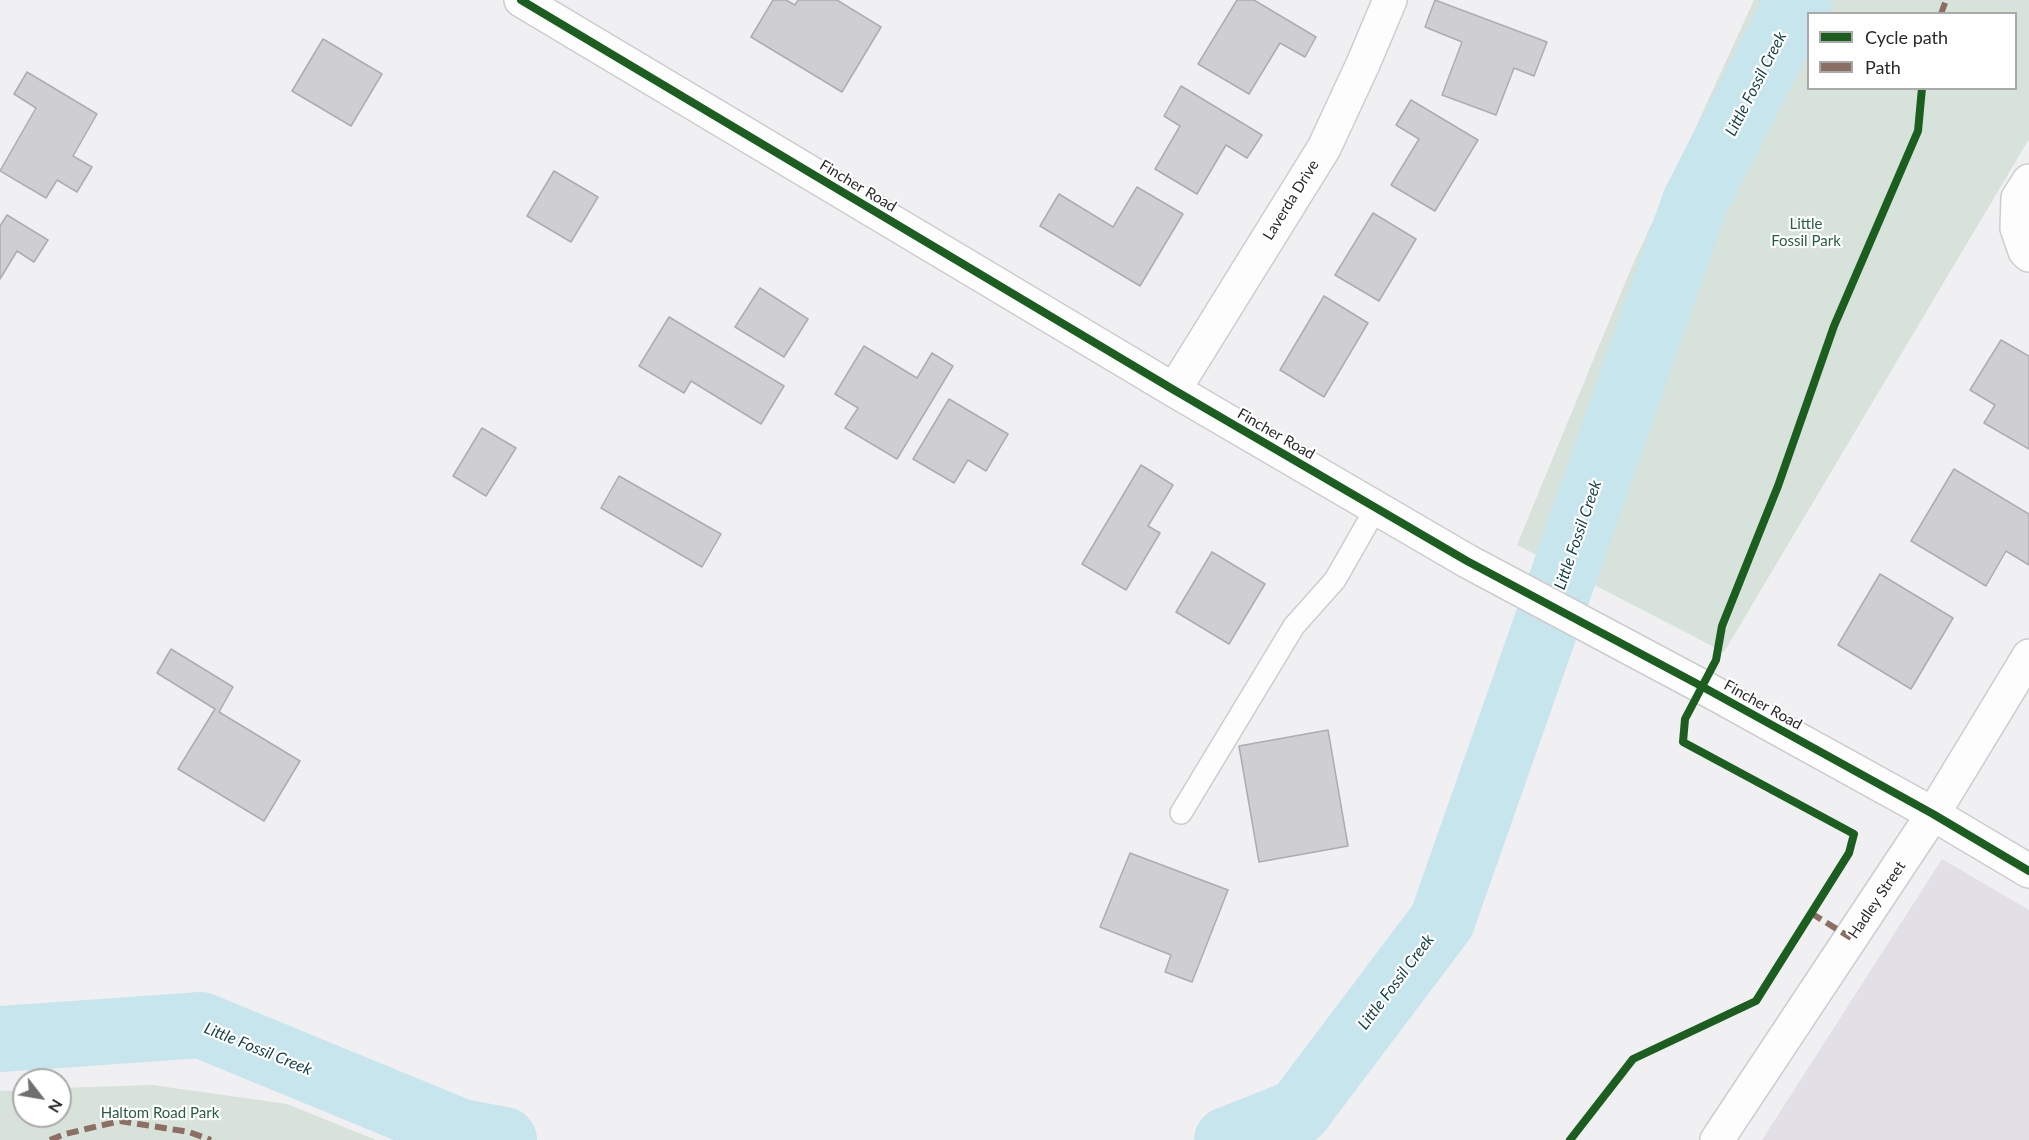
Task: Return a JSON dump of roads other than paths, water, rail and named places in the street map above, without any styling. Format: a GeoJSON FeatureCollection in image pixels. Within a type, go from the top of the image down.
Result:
{"type":"FeatureCollection","features":[{"type":"Feature","properties":{"kind":"street","name":"Fincher Road"},"geometry":{"type":"LineString","coordinates":[[521,0],[1174,390],[1467,561],[1933,814],[2029,871]]}},
{"type":"Feature","properties":{"kind":"street","name":"Laverda Drive"},"geometry":{"type":"LineString","coordinates":[[1174,390],[1324,148],[1390,0]]}},
{"type":"Feature","properties":{"kind":"street"},"geometry":{"type":"LineString","coordinates":[[2029,181],[2019,198],[2017,228],[2025,251],[2029,255]]}},
{"type":"Feature","properties":{"kind":"street","name":"Hadley Street"},"geometry":{"type":"LineString","coordinates":[[1717,1140],[1933,814],[2029,656]]}},
{"type":"Feature","properties":{"kind":"lane"},"geometry":{"type":"LineString","coordinates":[[1181,813],[1293,626],[1335,580],[1376,508]]}},
{"type":"Feature","properties":{"kind":"waterway","name":"Little Fossil Creek"},"geometry":{"type":"LineString","coordinates":[[1227,1140],[1298,1112],[1442,921],[1695,202],[1799,0]]}},
{"type":"Feature","properties":{"kind":"waterway","name":"Little Fossil Creek"},"geometry":{"type":"LineString","coordinates":[[0,1039],[201,1025],[461,1132],[504,1140]]}},
{"type":"Feature","properties":{"kind":"park label","name":"Little Fossil Park"},"geometry":{"type":"Point","coordinates":[1806,232]}},
{"type":"Feature","properties":{"kind":"park label","name":"Haltom Road Park"},"geometry":{"type":"Point","coordinates":[160,1113]}}]}
